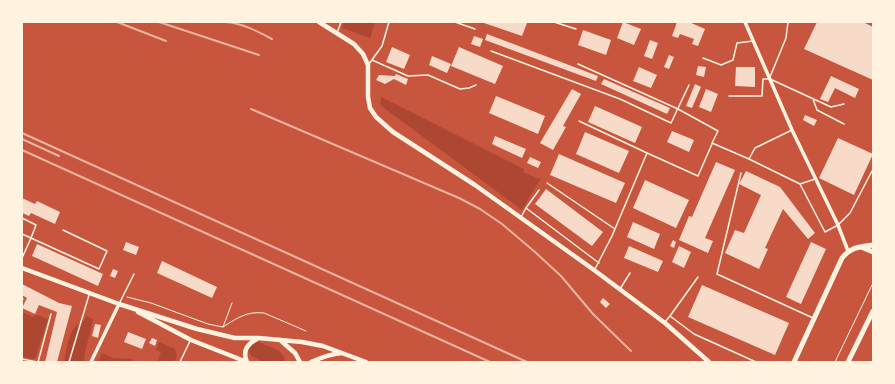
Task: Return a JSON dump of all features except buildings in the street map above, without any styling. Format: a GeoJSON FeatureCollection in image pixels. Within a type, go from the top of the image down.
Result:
{"type":"FeatureCollection","features":[{"type":"Feature","properties":{"kind":"main road"},"geometry":{"type":"LineString","coordinates":[[319,22],[354,44],[363,54],[368,65],[368,96],[370,108],[376,117],[393,132],[475,185],[594,270],[665,323],[709,362]]}},
{"type":"Feature","properties":{"kind":"main road"},"geometry":{"type":"LineString","coordinates":[[794,362],[842,258],[848,251],[873,245]]}},
{"type":"Feature","properties":{"kind":"main road"},"geometry":{"type":"LineString","coordinates":[[861,247],[873,252]]}},
{"type":"Feature","properties":{"kind":"main road"},"geometry":{"type":"LineString","coordinates":[[22,268],[119,304],[197,329],[235,338],[259,338],[302,342],[324,346],[366,362]]}},
{"type":"Feature","properties":{"kind":"main road"},"geometry":{"type":"LineString","coordinates":[[129,307],[191,340],[247,362]]}},
{"type":"Feature","properties":{"kind":"main road"},"geometry":{"type":"LineString","coordinates":[[848,362],[873,311]]}},
{"type":"Feature","properties":{"kind":"main road"},"geometry":{"type":"LineString","coordinates":[[247,362],[244,356],[245,351],[251,342],[259,338]]}},
{"type":"Feature","properties":{"kind":"main road"},"geometry":{"type":"LineString","coordinates":[[279,340],[295,353],[300,362]]}},
{"type":"Feature","properties":{"kind":"main road"},"geometry":{"type":"LineString","coordinates":[[311,362],[331,354],[344,353]]}},
{"type":"Feature","properties":{"kind":"street"},"geometry":{"type":"LineString","coordinates":[[745,22],[792,130],[838,226],[848,251]]}},
{"type":"Feature","properties":{"kind":"street"},"geometry":{"type":"LineString","coordinates":[[91,362],[119,304]]}},
{"type":"Feature","properties":{"kind":"lane"},"geometry":{"type":"LineString","coordinates":[[337,33],[341,22]]}},
{"type":"Feature","properties":{"kind":"lane"},"geometry":{"type":"LineString","coordinates":[[368,65],[382,46],[389,22]]}},
{"type":"Feature","properties":{"kind":"lane"},"geometry":{"type":"LineString","coordinates":[[455,22],[475,29]]}},
{"type":"Feature","properties":{"kind":"lane"},"geometry":{"type":"LineString","coordinates":[[554,22],[576,29]]}},
{"type":"Feature","properties":{"kind":"lane"},"geometry":{"type":"LineString","coordinates":[[770,78],[786,38],[788,22]]}},
{"type":"Feature","properties":{"kind":"lane"},"geometry":{"type":"LineString","coordinates":[[703,58],[722,65],[733,60],[737,43],[753,41]]}},
{"type":"Feature","properties":{"kind":"lane"},"geometry":{"type":"LineString","coordinates":[[491,51],[620,99],[671,123],[689,85]]}},
{"type":"Feature","properties":{"kind":"lane"},"geometry":{"type":"LineString","coordinates":[[372,60],[408,76],[428,75],[460,89],[469,88],[476,85]]}},
{"type":"Feature","properties":{"kind":"lane"},"geometry":{"type":"LineString","coordinates":[[578,64],[678,109],[718,131],[698,176],[579,122]]}},
{"type":"Feature","properties":{"kind":"lane"},"geometry":{"type":"LineString","coordinates":[[729,96],[762,96],[762,79],[770,78],[830,106],[844,104]]}},
{"type":"Feature","properties":{"kind":"lane"},"geometry":{"type":"LineString","coordinates":[[813,98],[817,110],[844,124]]}},
{"type":"Feature","properties":{"kind":"lane"},"geometry":{"type":"LineString","coordinates":[[749,160],[755,148],[792,130]]}},
{"type":"Feature","properties":{"kind":"lane"},"geometry":{"type":"LineString","coordinates":[[712,143],[800,184],[825,232],[838,226],[850,213],[872,171]]}},
{"type":"Feature","properties":{"kind":"lane"},"geometry":{"type":"LineString","coordinates":[[594,270],[599,263],[615,229],[647,153]]}},
{"type":"Feature","properties":{"kind":"lane"},"geometry":{"type":"LineString","coordinates":[[741,173],[717,274],[815,319]]}},
{"type":"Feature","properties":{"kind":"lane"},"geometry":{"type":"LineString","coordinates":[[800,184],[815,178]]}},
{"type":"Feature","properties":{"kind":"lane"},"geometry":{"type":"LineString","coordinates":[[547,183],[615,229]]}},
{"type":"Feature","properties":{"kind":"lane"},"geometry":{"type":"LineString","coordinates":[[520,217],[539,190]]}},
{"type":"Feature","properties":{"kind":"lane"},"geometry":{"type":"LineString","coordinates":[[526,208],[599,263]]}},
{"type":"Feature","properties":{"kind":"lane"},"geometry":{"type":"LineString","coordinates":[[22,218],[36,225],[22,258]]}},
{"type":"Feature","properties":{"kind":"lane"},"geometry":{"type":"LineString","coordinates":[[22,234],[99,269],[107,250],[63,230]]}},
{"type":"Feature","properties":{"kind":"lane"},"geometry":{"type":"LineString","coordinates":[[620,290],[630,273]]}},
{"type":"Feature","properties":{"kind":"lane"},"geometry":{"type":"LineString","coordinates":[[119,304],[134,274]]}},
{"type":"Feature","properties":{"kind":"lane"},"geometry":{"type":"LineString","coordinates":[[665,323],[698,277]]}},
{"type":"Feature","properties":{"kind":"lane"},"geometry":{"type":"LineString","coordinates":[[69,362],[90,293]]}},
{"type":"Feature","properties":{"kind":"lane"},"geometry":{"type":"LineString","coordinates":[[22,359],[38,362],[51,314]]}},
{"type":"Feature","properties":{"kind":"lane"},"geometry":{"type":"LineString","coordinates":[[670,316],[694,334],[756,362]]}},
{"type":"Feature","properties":{"kind":"lane"},"geometry":{"type":"LineString","coordinates":[[180,362],[191,340]]}},
{"type":"Feature","properties":{"kind":"path"},"geometry":{"type":"LineString","coordinates":[[835,362],[873,283]]}},
{"type":"Feature","properties":{"kind":"path"},"geometry":{"type":"LineString","coordinates":[[123,296],[151,302],[208,324],[223,327],[241,315],[259,312],[306,331]]}},
{"type":"Feature","properties":{"kind":"path"},"geometry":{"type":"LineString","coordinates":[[223,327],[232,303]]}},
{"type":"Feature","properties":{"kind":"shaded area"},"geometry":{"type":"Polygon","coordinates":[[[344,22],[375,22],[370,38],[342,28],[344,22]]]}},
{"type":"Feature","properties":{"kind":"shaded area"},"geometry":{"type":"Polygon","coordinates":[[[381,97],[524,169],[523,172],[536,178],[541,178],[522,210],[380,105],[381,97]]]}},
{"type":"Feature","properties":{"kind":"shaded area"},"geometry":{"type":"Polygon","coordinates":[[[24,313],[33,317],[37,315],[48,319],[35,359],[22,357],[22,316],[24,313]]]}},
{"type":"Feature","properties":{"kind":"shaded area"},"geometry":{"type":"Polygon","coordinates":[[[86,316],[93,319],[84,362],[64,362],[71,334],[75,327],[83,321],[86,316]]]}},
{"type":"Feature","properties":{"kind":"shaded area"},"geometry":{"type":"Polygon","coordinates":[[[159,342],[175,349],[177,356],[174,362],[158,361],[161,352],[156,350],[159,342]]]}},
{"type":"Feature","properties":{"kind":"shaded area"},"geometry":{"type":"Polygon","coordinates":[[[258,342],[279,351],[285,362],[263,362],[251,356],[248,349],[253,343],[258,342]]]}},
{"type":"Feature","properties":{"kind":"shaded area"},"geometry":{"type":"Polygon","coordinates":[[[102,353],[113,358],[131,359],[135,362],[98,362],[102,353]]]}},
{"type":"Feature","properties":{"kind":"railway"},"geometry":{"type":"LineString","coordinates":[[117,22],[166,41]]}},
{"type":"Feature","properties":{"kind":"railway"},"geometry":{"type":"LineString","coordinates":[[159,22],[259,55]]}},
{"type":"Feature","properties":{"kind":"railway"},"geometry":{"type":"LineString","coordinates":[[225,22],[255,30],[272,39]]}},
{"type":"Feature","properties":{"kind":"railway"},"geometry":{"type":"LineString","coordinates":[[251,109],[459,198],[480,209],[502,224],[561,276],[593,314],[631,351]]}},
{"type":"Feature","properties":{"kind":"railway"},"geometry":{"type":"LineString","coordinates":[[22,133],[527,362]]}},
{"type":"Feature","properties":{"kind":"railway"},"geometry":{"type":"LineString","coordinates":[[22,139],[59,156]]}},
{"type":"Feature","properties":{"kind":"railway"},"geometry":{"type":"LineString","coordinates":[[22,150],[490,362]]}}]}
